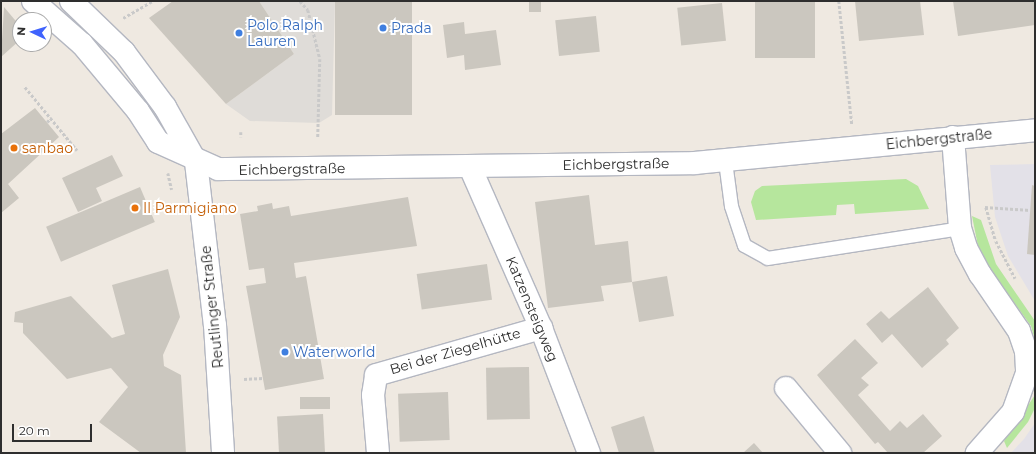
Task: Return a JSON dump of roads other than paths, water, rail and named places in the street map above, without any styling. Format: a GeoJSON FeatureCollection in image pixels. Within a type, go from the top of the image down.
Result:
{"type":"FeatureCollection","features":[{"type":"Feature","properties":{"kind":"main road"},"geometry":{"type":"LineString","coordinates":[[33,1],[82,44],[138,111],[158,142],[196,162]]}},
{"type":"Feature","properties":{"kind":"main road","name":"Reutlinger Straße"},"geometry":{"type":"LineString","coordinates":[[71,1],[124,52],[165,107],[196,162],[215,324],[223,453]]}},
{"type":"Feature","properties":{"kind":"main road","name":"Eichbergstraße"},"geometry":{"type":"LineString","coordinates":[[196,162],[242,171],[725,161],[1035,130]]}},
{"type":"Feature","properties":{"kind":"main road"},"geometry":{"type":"LineString","coordinates":[[953,137],[959,219],[980,274],[1019,331],[1026,351],[1027,373],[1016,406],[1003,427],[977,453]]}},
{"type":"Feature","properties":{"kind":"main road","name":"Katzensteigweg"},"geometry":{"type":"LineString","coordinates":[[470,167],[541,328],[589,453]]}},
{"type":"Feature","properties":{"kind":"main road","name":"Bei der Ziegelhütte"},"geometry":{"type":"LineString","coordinates":[[378,453],[373,395],[376,375],[541,328]]}},
{"type":"Feature","properties":{"kind":"main road"},"geometry":{"type":"LineString","coordinates":[[786,388],[840,453]]}},
{"type":"Feature","properties":{"kind":"lane"},"geometry":{"type":"LineString","coordinates":[[725,161],[731,206],[744,245],[767,258],[959,219]]}},
{"type":"Feature","properties":{"kind":"place","name":"Prada"},"geometry":{"type":"Point","coordinates":[383,28]}},
{"type":"Feature","properties":{"kind":"place","name":"Polo Ralph Lauren"},"geometry":{"type":"Point","coordinates":[239,33]}},
{"type":"Feature","properties":{"kind":"place","name":"sanbao"},"geometry":{"type":"Point","coordinates":[14,148]}},
{"type":"Feature","properties":{"kind":"place","name":"Il Parmigiano"},"geometry":{"type":"Point","coordinates":[135,208]}},
{"type":"Feature","properties":{"kind":"place","name":"Waterworld"},"geometry":{"type":"Point","coordinates":[285,352]}}]}
